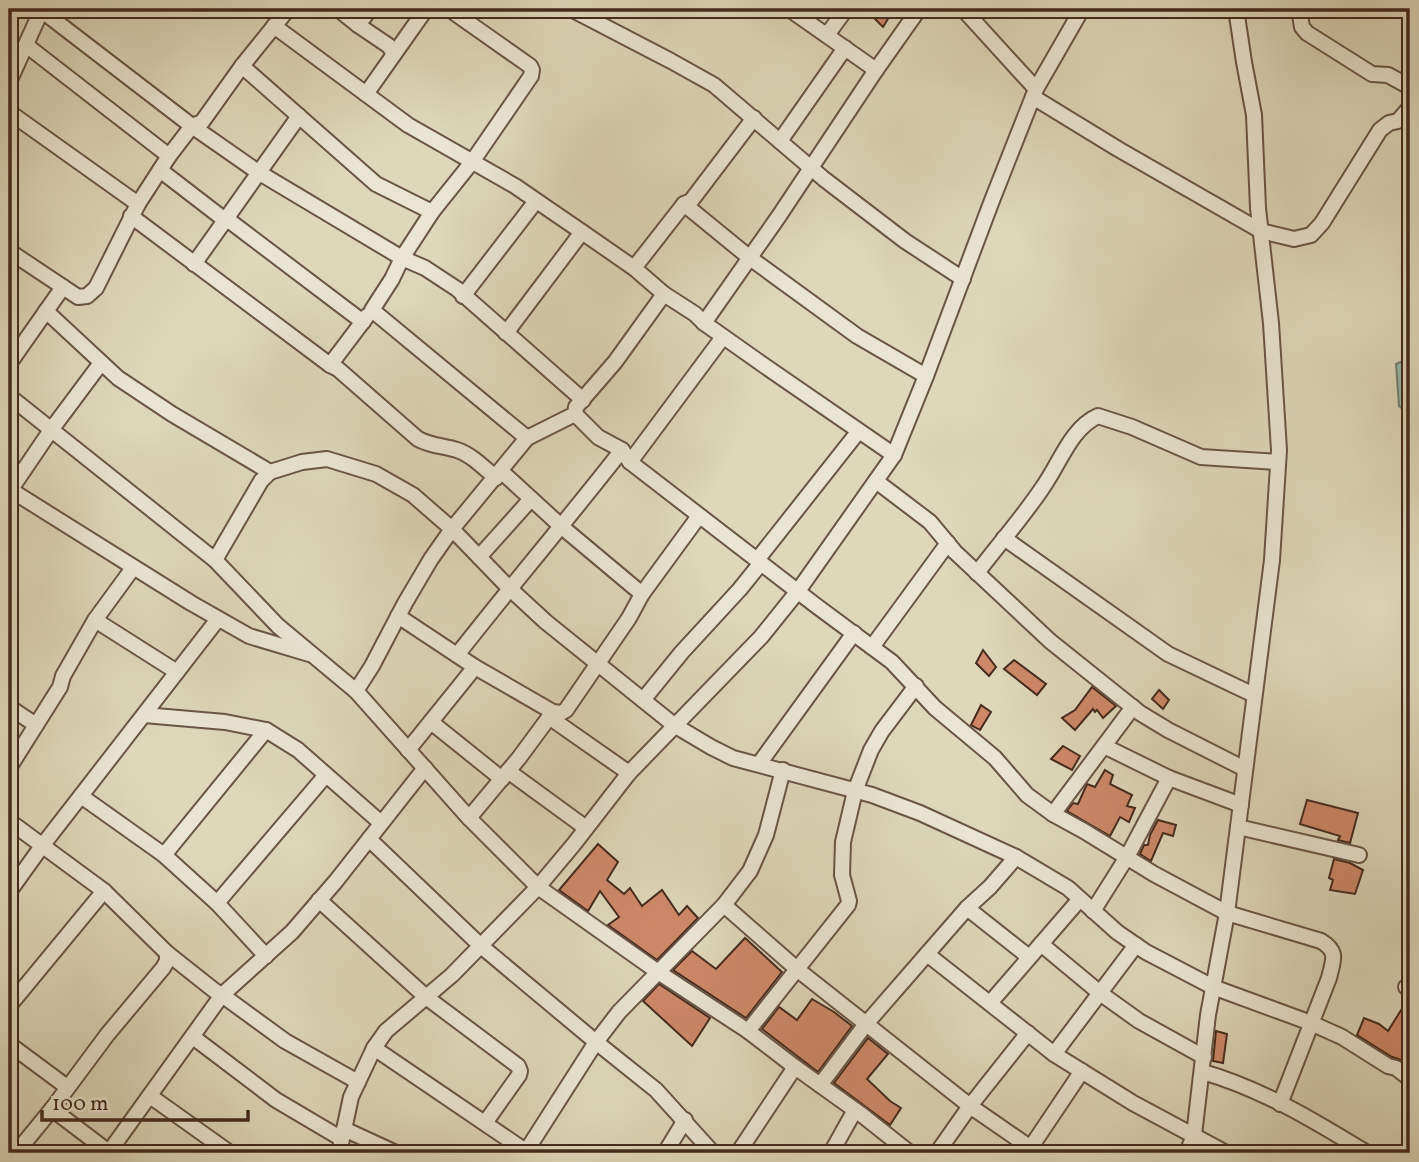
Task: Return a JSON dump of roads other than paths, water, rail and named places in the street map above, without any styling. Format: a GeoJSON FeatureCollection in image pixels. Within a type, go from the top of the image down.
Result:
{"type":"FeatureCollection","features":[{"type":"Feature","properties":{"kind":"street"},"geometry":{"type":"LineString","coordinates":[[9,251],[78,297],[87,296],[96,288],[135,210],[169,156],[192,126],[202,122],[242,65],[288,9]]}},
{"type":"Feature","properties":{"kind":"street"},"geometry":{"type":"LineString","coordinates":[[338,9],[389,46],[394,54]]}},
{"type":"Feature","properties":{"kind":"street"},"geometry":{"type":"LineString","coordinates":[[358,25],[370,9]]}},
{"type":"Feature","properties":{"kind":"street"},"geometry":{"type":"LineString","coordinates":[[366,94],[426,9]]}},
{"type":"Feature","properties":{"kind":"street"},"geometry":{"type":"LineString","coordinates":[[330,365],[368,316],[432,212],[472,162],[531,76],[530,66],[449,9]]}},
{"type":"Feature","properties":{"kind":"street"},"geometry":{"type":"LineString","coordinates":[[571,9],[714,85],[811,168],[905,241],[963,279]]}},
{"type":"Feature","properties":{"kind":"street"},"geometry":{"type":"LineString","coordinates":[[789,9],[876,69]]}},
{"type":"Feature","properties":{"kind":"street"},"geometry":{"type":"LineString","coordinates":[[827,35],[846,9]]}},
{"type":"Feature","properties":{"kind":"street"},"geometry":{"type":"LineString","coordinates":[[704,323],[919,9]]}},
{"type":"Feature","properties":{"kind":"street"},"geometry":{"type":"LineString","coordinates":[[963,9],[1034,93],[1118,149],[1261,231],[1294,239],[1311,235],[1322,223],[1380,130],[1389,123],[1398,121],[1410,107]]}},
{"type":"Feature","properties":{"kind":"street"},"geometry":{"type":"LineString","coordinates":[[342,1140],[351,1097],[374,1048],[386,1031],[452,975],[538,887],[629,772],[761,637],[798,592],[894,455],[1034,93],[1082,9]]}},
{"type":"Feature","properties":{"kind":"street"},"geometry":{"type":"LineString","coordinates":[[1187,1153],[1194,1135],[1208,1015],[1227,913],[1272,560],[1279,450],[1254,115],[1236,9]]}},
{"type":"Feature","properties":{"kind":"street"},"geometry":{"type":"LineString","coordinates":[[1300,9],[1302,27],[1307,33],[1372,74],[1395,77],[1410,87]]}},
{"type":"Feature","properties":{"kind":"street"},"geometry":{"type":"LineString","coordinates":[[9,82],[42,10],[192,126],[258,172],[457,289],[583,400]]}},
{"type":"Feature","properties":{"kind":"street"},"geometry":{"type":"LineString","coordinates":[[274,26],[408,124],[515,186],[582,232],[634,268],[664,294],[723,337],[894,455]]}},
{"type":"Feature","properties":{"kind":"street"},"geometry":{"type":"LineString","coordinates":[[9,44],[24,49],[169,156]]}},
{"type":"Feature","properties":{"kind":"street"},"geometry":{"type":"LineString","coordinates":[[780,141],[845,48]]}},
{"type":"Feature","properties":{"kind":"street"},"geometry":{"type":"LineString","coordinates":[[242,65],[376,184],[432,212]]}},
{"type":"Feature","properties":{"kind":"street"},"geometry":{"type":"LineString","coordinates":[[9,112],[135,210],[194,264],[338,369],[418,439],[429,445],[458,450],[498,474],[642,594]]}},
{"type":"Feature","properties":{"kind":"street"},"geometry":{"type":"LineString","coordinates":[[194,264],[299,116]]}},
{"type":"Feature","properties":{"kind":"street"},"geometry":{"type":"LineString","coordinates":[[634,268],[684,204],[691,201],[754,118]]}},
{"type":"Feature","properties":{"kind":"street"},"geometry":{"type":"LineString","coordinates":[[160,170],[220,217],[227,219],[368,316],[527,438]]}},
{"type":"Feature","properties":{"kind":"street"},"geometry":{"type":"LineString","coordinates":[[463,296],[536,201]]}},
{"type":"Feature","properties":{"kind":"street"},"geometry":{"type":"LineString","coordinates":[[684,204],[750,258],[857,336],[926,376]]}},
{"type":"Feature","properties":{"kind":"street"},"geometry":{"type":"LineString","coordinates":[[506,333],[582,232]]}},
{"type":"Feature","properties":{"kind":"street"},"geometry":{"type":"LineString","coordinates":[[9,364],[63,287]]}},
{"type":"Feature","properties":{"kind":"street"},"geometry":{"type":"LineString","coordinates":[[575,414],[576,407],[615,362],[664,294]]}},
{"type":"Feature","properties":{"kind":"street"},"geometry":{"type":"LineString","coordinates":[[46,311],[118,378],[172,414],[270,472]]}},
{"type":"Feature","properties":{"kind":"street"},"geometry":{"type":"LineString","coordinates":[[457,655],[509,588],[626,456],[723,337]]}},
{"type":"Feature","properties":{"kind":"street"},"geometry":{"type":"LineString","coordinates":[[101,363],[9,491],[249,636],[313,655]]}},
{"type":"Feature","properties":{"kind":"street"},"geometry":{"type":"LineString","coordinates":[[9,396],[215,560],[278,626],[356,691],[469,818],[538,887],[658,972],[748,1031],[910,1153]]}},
{"type":"Feature","properties":{"kind":"street"},"geometry":{"type":"LineString","coordinates":[[356,691],[431,559],[452,529],[527,438],[575,414]]}},
{"type":"Feature","properties":{"kind":"street"},"geometry":{"type":"LineString","coordinates":[[575,414],[598,437],[892,662],[948,720],[995,758],[1027,794],[1053,814],[1154,874],[1227,913],[1330,946],[1333,957],[1329,978],[1280,1104]]}},
{"type":"Feature","properties":{"kind":"street"},"geometry":{"type":"LineString","coordinates":[[977,573],[1043,488],[1080,429],[1088,420],[1098,416],[1132,427],[1201,457],[1278,462]]}},
{"type":"Feature","properties":{"kind":"street"},"geometry":{"type":"LineString","coordinates":[[643,700],[682,652],[740,589],[858,432]]}},
{"type":"Feature","properties":{"kind":"street"},"geometry":{"type":"LineString","coordinates":[[215,560],[261,481],[270,472],[302,462],[327,459],[376,474],[413,495],[452,529],[509,588],[546,621],[674,725],[711,747],[733,758],[855,791],[920,813],[1016,857],[1068,888],[1117,932],[1136,945],[1213,987],[1342,1037],[1410,1079]]}},
{"type":"Feature","properties":{"kind":"street"},"geometry":{"type":"LineString","coordinates":[[876,481],[930,522],[977,573],[1050,641],[1133,707],[1168,730],[1245,769]]}},
{"type":"Feature","properties":{"kind":"street"},"geometry":{"type":"LineString","coordinates":[[479,556],[531,499]]}},
{"type":"Feature","properties":{"kind":"street"},"geometry":{"type":"LineString","coordinates":[[469,818],[551,714],[566,710],[629,618],[642,594],[699,516]]}},
{"type":"Feature","properties":{"kind":"street"},"geometry":{"type":"LineString","coordinates":[[1004,538],[1168,654],[1254,695]]}},
{"type":"Feature","properties":{"kind":"street"},"geometry":{"type":"LineString","coordinates":[[872,647],[948,543]]}},
{"type":"Feature","properties":{"kind":"street"},"geometry":{"type":"LineString","coordinates":[[9,768],[60,687],[63,676],[96,620],[133,568]]}},
{"type":"Feature","properties":{"kind":"street"},"geometry":{"type":"LineString","coordinates":[[398,616],[551,714],[629,772]]}},
{"type":"Feature","properties":{"kind":"street"},"geometry":{"type":"LineString","coordinates":[[9,892],[219,619]]}},
{"type":"Feature","properties":{"kind":"street"},"geometry":{"type":"LineString","coordinates":[[96,620],[177,673]]}},
{"type":"Feature","properties":{"kind":"street"},"geometry":{"type":"LineString","coordinates":[[759,764],[853,633]]}},
{"type":"Feature","properties":{"kind":"street"},"geometry":{"type":"LineString","coordinates":[[408,750],[475,667]]}},
{"type":"Feature","properties":{"kind":"street"},"geometry":{"type":"LineString","coordinates":[[748,1031],[848,905],[842,875],[843,842],[855,791],[871,750],[882,731],[916,686]]}},
{"type":"Feature","properties":{"kind":"street"},"geometry":{"type":"LineString","coordinates":[[9,707],[36,725]]}},
{"type":"Feature","properties":{"kind":"street"},"geometry":{"type":"LineString","coordinates":[[1053,814],[1133,707]]}},
{"type":"Feature","properties":{"kind":"street"},"geometry":{"type":"LineString","coordinates":[[145,715],[225,722],[266,730],[299,750],[381,823]]}},
{"type":"Feature","properties":{"kind":"street"},"geometry":{"type":"LineString","coordinates":[[431,722],[586,828]]}},
{"type":"Feature","properties":{"kind":"street"},"geometry":{"type":"LineString","coordinates":[[164,855],[266,730]]}},
{"type":"Feature","properties":{"kind":"street"},"geometry":{"type":"LineString","coordinates":[[1104,746],[1169,778],[1241,805]]}},
{"type":"Feature","properties":{"kind":"street"},"geometry":{"type":"LineString","coordinates":[[52,1108],[110,1153],[222,995],[292,932],[425,768]]}},
{"type":"Feature","properties":{"kind":"street"},"geometry":{"type":"LineString","coordinates":[[374,1048],[526,1152],[596,1042],[620,1012],[724,905],[750,871],[766,835],[783,770]]}},
{"type":"Feature","properties":{"kind":"street"},"geometry":{"type":"LineString","coordinates":[[217,904],[326,775]]}},
{"type":"Feature","properties":{"kind":"street"},"geometry":{"type":"LineString","coordinates":[[1093,911],[1169,778]]}},
{"type":"Feature","properties":{"kind":"street"},"geometry":{"type":"LineString","coordinates":[[81,796],[164,855],[217,904],[266,956]]}},
{"type":"Feature","properties":{"kind":"street"},"geometry":{"type":"LineString","coordinates":[[9,821],[104,891],[167,953],[215,991],[285,1041],[358,1082]]}},
{"type":"Feature","properties":{"kind":"street"},"geometry":{"type":"LineString","coordinates":[[1238,827],[1359,855]]}},
{"type":"Feature","properties":{"kind":"street"},"geometry":{"type":"LineString","coordinates":[[369,839],[481,946],[656,1090],[713,1153]]}},
{"type":"Feature","properties":{"kind":"street"},"geometry":{"type":"LineString","coordinates":[[820,1085],[866,1024],[967,908],[1016,857]]}},
{"type":"Feature","properties":{"kind":"street"},"geometry":{"type":"LineString","coordinates":[[9,1006],[104,891]]}},
{"type":"Feature","properties":{"kind":"street"},"geometry":{"type":"LineString","coordinates":[[990,1003],[1080,899]]}},
{"type":"Feature","properties":{"kind":"street"},"geometry":{"type":"LineString","coordinates":[[319,900],[426,997],[518,1066],[519,1075],[485,1123]]}},
{"type":"Feature","properties":{"kind":"street"},"geometry":{"type":"LineString","coordinates":[[724,905],[798,970],[1032,1152],[1082,1071]]}},
{"type":"Feature","properties":{"kind":"street"},"geometry":{"type":"LineString","coordinates":[[967,908],[1029,957]]}},
{"type":"Feature","properties":{"kind":"street"},"geometry":{"type":"LineString","coordinates":[[1041,944],[1100,993],[1203,1064],[1326,1128],[1367,1153]]}},
{"type":"Feature","properties":{"kind":"street"},"geometry":{"type":"LineString","coordinates":[[1054,1054],[1136,945]]}},
{"type":"Feature","properties":{"kind":"street"},"geometry":{"type":"LineString","coordinates":[[16,1153],[107,1035],[163,968],[167,953]]}},
{"type":"Feature","properties":{"kind":"street"},"geometry":{"type":"LineString","coordinates":[[927,954],[1054,1054],[1133,1103],[1226,1153]]}},
{"type":"Feature","properties":{"kind":"street"},"geometry":{"type":"LineString","coordinates":[[937,1153],[1028,1032]]}},
{"type":"Feature","properties":{"kind":"street"},"geometry":{"type":"LineString","coordinates":[[193,1037],[276,1100],[342,1140],[396,1153]]}},
{"type":"Feature","properties":{"kind":"street"},"geometry":{"type":"LineString","coordinates":[[9,1044],[67,1087]]}},
{"type":"Feature","properties":{"kind":"street"},"geometry":{"type":"LineString","coordinates":[[738,1153],[795,1067]]}},
{"type":"Feature","properties":{"kind":"street"},"geometry":{"type":"LineString","coordinates":[[150,1096],[230,1153]]}},
{"type":"Feature","properties":{"kind":"street"},"geometry":{"type":"LineString","coordinates":[[831,1153],[855,1110]]}},
{"type":"Feature","properties":{"kind":"street"},"geometry":{"type":"LineString","coordinates":[[665,1153],[685,1120]]}}]}
